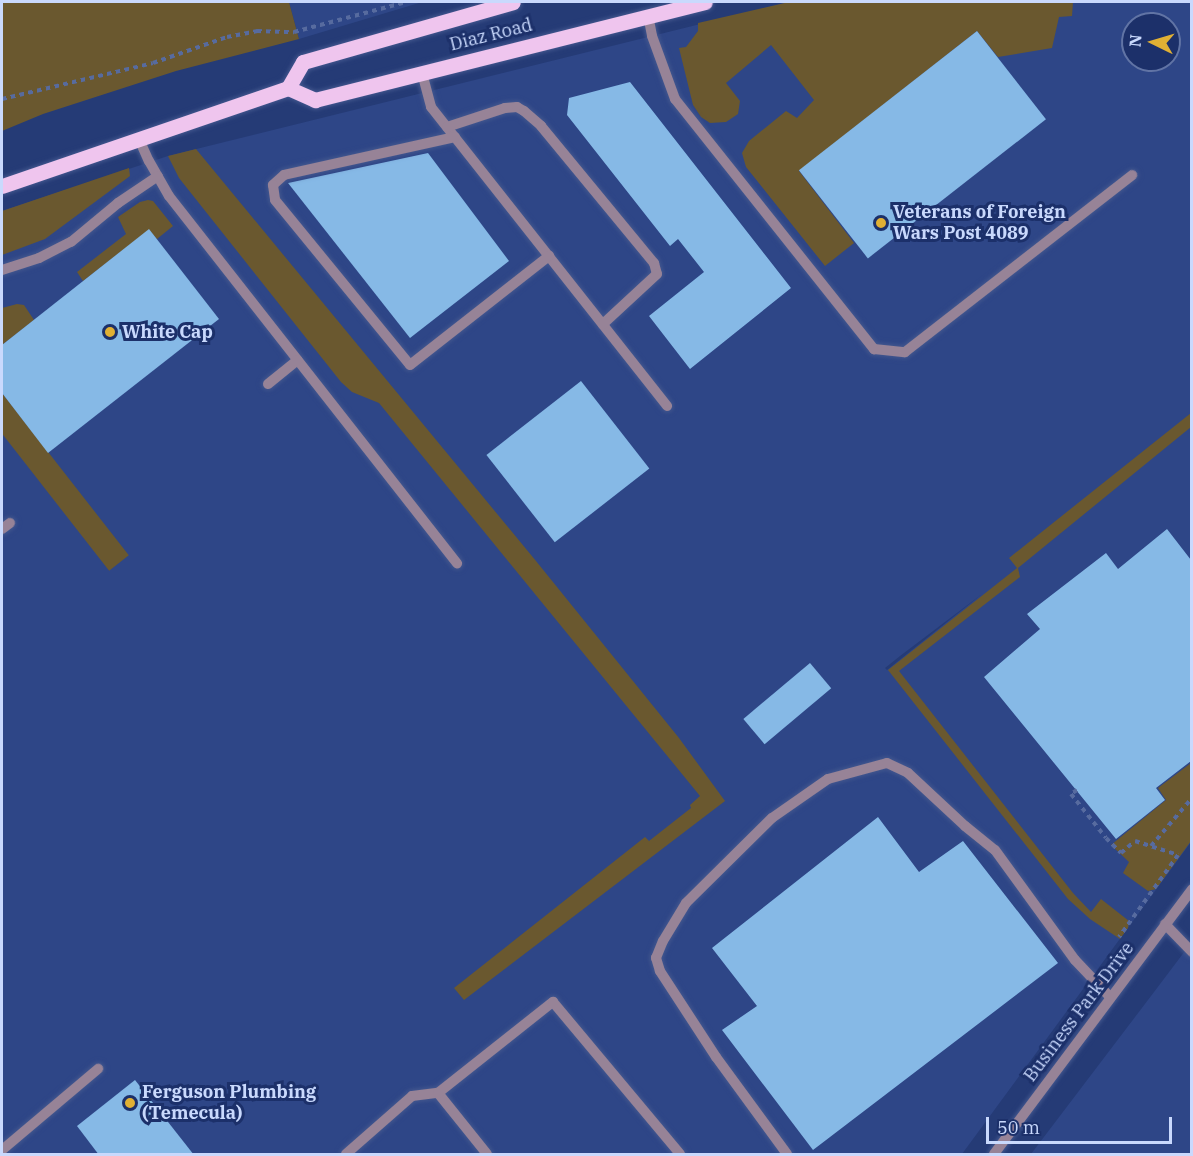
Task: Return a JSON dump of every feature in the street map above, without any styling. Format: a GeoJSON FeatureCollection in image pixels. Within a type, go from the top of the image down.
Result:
{"type":"FeatureCollection","features":[{"type":"Feature","properties":{"kind":"main road","name":"Diaz Road"},"geometry":{"type":"LineString","coordinates":[[513,2],[303,62],[288,88],[315,100],[705,2]]}},
{"type":"Feature","properties":{"kind":"main road"},"geometry":{"type":"LineString","coordinates":[[2,186],[288,88]]}},
{"type":"Feature","properties":{"kind":"street"},"geometry":{"type":"LineString","coordinates":[[648,15],[652,36],[675,99],[874,349],[906,352],[1132,175]]}},
{"type":"Feature","properties":{"kind":"street"},"geometry":{"type":"LineString","coordinates":[[422,73],[431,107],[667,406]]}},
{"type":"Feature","properties":{"kind":"street"},"geometry":{"type":"LineString","coordinates":[[447,127],[505,108],[517,107],[524,111],[541,126],[654,263],[657,274],[603,324]]}},
{"type":"Feature","properties":{"kind":"street"},"geometry":{"type":"LineString","coordinates":[[455,137],[284,175],[273,185],[274,200],[410,365],[549,256]]}},
{"type":"Feature","properties":{"kind":"street"},"geometry":{"type":"LineString","coordinates":[[139,139],[169,196],[457,563]]}},
{"type":"Feature","properties":{"kind":"street"},"geometry":{"type":"LineString","coordinates":[[2,270],[39,258],[71,242],[118,203],[158,177]]}},
{"type":"Feature","properties":{"kind":"street"},"geometry":{"type":"LineString","coordinates":[[268,384],[298,360]]}},
{"type":"Feature","properties":{"kind":"street"},"geometry":{"type":"LineString","coordinates":[[786,1155],[716,1057],[660,971],[656,958],[663,941],[686,903],[772,818],[828,779],[886,763],[908,773],[965,826],[995,850],[1075,960],[1110,997]]}},
{"type":"Feature","properties":{"kind":"street","name":"Business Park Drive"},"geometry":{"type":"LineString","coordinates":[[994,1155],[1191,889]]}},
{"type":"Feature","properties":{"kind":"street"},"geometry":{"type":"LineString","coordinates":[[1165,924],[1191,952]]}},
{"type":"Feature","properties":{"kind":"street"},"geometry":{"type":"LineString","coordinates":[[346,1155],[411,1096],[438,1093],[553,1002],[680,1155]]}},
{"type":"Feature","properties":{"kind":"street"},"geometry":{"type":"LineString","coordinates":[[2,1150],[98,1069]]}},
{"type":"Feature","properties":{"kind":"street"},"geometry":{"type":"LineString","coordinates":[[438,1093],[487,1155]]}},
{"type":"Feature","properties":{"kind":"path"},"geometry":{"type":"LineString","coordinates":[[2,99],[153,63],[227,37],[257,31],[294,32],[406,2]]}},
{"type":"Feature","properties":{"kind":"path"},"geometry":{"type":"LineString","coordinates":[[1077,790],[1071,794],[1121,853],[1135,841],[1178,855],[1119,937]]}},
{"type":"Feature","properties":{"kind":"path"},"geometry":{"type":"LineString","coordinates":[[1151,846],[1191,798]]}},
{"type":"Feature","properties":{"kind":"shaded area"},"geometry":{"type":"Polygon","coordinates":[[[2,2],[289,2],[299,39],[176,71],[43,114],[2,131],[2,2]]]}},
{"type":"Feature","properties":{"kind":"shaded area"},"geometry":{"type":"Polygon","coordinates":[[[289,2],[419,2],[419,3],[299,39],[289,2]]]}},
{"type":"Feature","properties":{"kind":"shaded area"},"geometry":{"type":"Polygon","coordinates":[[[789,2],[1191,2],[1191,842],[962,1154],[2,1154],[2,211],[168,156],[789,2]],[[982,594],[885,668],[887,670],[982,594]]]}},
{"type":"Feature","properties":{"kind":"shaded area"},"geometry":{"type":"Polygon","coordinates":[[[789,2],[1073,2],[1072,16],[1059,17],[1052,48],[998,57],[977,31],[799,171],[854,243],[825,266],[746,167],[742,153],[749,141],[786,111],[797,118],[814,100],[771,45],[726,83],[740,101],[738,114],[726,122],[710,123],[701,117],[693,105],[679,48],[686,47],[698,31],[698,23],[789,2]]]}},
{"type":"Feature","properties":{"kind":"shaded area"},"geometry":{"type":"Polygon","coordinates":[[[196,149],[536,561],[679,738],[725,801],[464,1000],[454,988],[645,837],[649,841],[691,808],[690,805],[700,796],[379,403],[352,392],[341,382],[179,178],[168,156],[196,149]]]}},
{"type":"Feature","properties":{"kind":"shaded area"},"geometry":{"type":"Polygon","coordinates":[[[129,168],[130,176],[45,239],[2,255],[2,211],[129,168]]]}},
{"type":"Feature","properties":{"kind":"shaded area"},"geometry":{"type":"Polygon","coordinates":[[[153,201],[173,226],[157,239],[149,230],[83,281],[77,272],[126,234],[118,217],[140,202],[153,201]]]}},
{"type":"Feature","properties":{"kind":"shaded area"},"geometry":{"type":"Polygon","coordinates":[[[17,304],[24,305],[34,320],[2,345],[2,308],[17,304]]]}},
{"type":"Feature","properties":{"kind":"shaded area"},"geometry":{"type":"Polygon","coordinates":[[[2,393],[129,555],[109,571],[2,434],[2,393]]]}},
{"type":"Feature","properties":{"kind":"shaded area"},"geometry":{"type":"Polygon","coordinates":[[[1191,413],[1191,427],[1018,568],[1020,577],[899,671],[1073,893],[1091,912],[1101,899],[1129,921],[1128,928],[1120,939],[1090,919],[1068,899],[888,670],[1017,568],[1009,558],[1191,413]]]}},
{"type":"Feature","properties":{"kind":"shaded area"},"geometry":{"type":"Polygon","coordinates":[[[1191,763],[1191,841],[1156,889],[1148,891],[1123,873],[1129,862],[1111,845],[1166,800],[1158,788],[1191,763]]]}},
{"type":"Feature","properties":{"kind":"shaded area"},"geometry":{"type":"Polygon","coordinates":[[[1191,943],[1191,1154],[1031,1154],[1151,996],[1191,943]]]}},
{"type":"Feature","properties":{"kind":"building"},"geometry":{"type":"Polygon","coordinates":[[[977,31],[1046,119],[868,258],[799,170],[977,31]]]}},
{"type":"Feature","properties":{"kind":"building"},"geometry":{"type":"Polygon","coordinates":[[[630,82],[791,288],[690,369],[649,316],[704,272],[678,239],[670,246],[567,115],[569,98],[630,82]]]}},
{"type":"Feature","properties":{"kind":"building"},"geometry":{"type":"Polygon","coordinates":[[[428,153],[509,261],[410,338],[288,183],[428,153]]]}},
{"type":"Feature","properties":{"kind":"building","name":"White Cap"},"geometry":{"type":"Polygon","coordinates":[[[149,229],[219,319],[48,453],[2,393],[2,345],[149,229]]]}},
{"type":"Feature","properties":{"kind":"building"},"geometry":{"type":"Polygon","coordinates":[[[581,381],[649,468],[555,542],[486,455],[581,381]]]}},
{"type":"Feature","properties":{"kind":"building"},"geometry":{"type":"Polygon","coordinates":[[[1167,529],[1191,560],[1191,761],[1156,788],[1165,800],[1116,839],[984,677],[1040,629],[1027,614],[1106,553],[1118,569],[1167,529]]]}},
{"type":"Feature","properties":{"kind":"building"},"geometry":{"type":"Polygon","coordinates":[[[810,663],[831,688],[765,744],[743,719],[810,663]]]}},
{"type":"Feature","properties":{"kind":"building"},"geometry":{"type":"Polygon","coordinates":[[[878,817],[919,872],[963,841],[1058,963],[813,1150],[722,1030],[757,1006],[712,948],[878,817]]]}},
{"type":"Feature","properties":{"kind":"building","name":"Ferguson Plumbing (Temecula)"},"geometry":{"type":"Polygon","coordinates":[[[135,1080],[194,1155],[99,1155],[77,1126],[135,1080]]]}},
{"type":"Feature","properties":{"kind":"place","name":"Veterans of Foreign Wars Post 4089"},"geometry":{"type":"Point","coordinates":[881,223]}},
{"type":"Feature","properties":{"kind":"place","name":"White Cap"},"geometry":{"type":"Point","coordinates":[110,332]}},
{"type":"Feature","properties":{"kind":"place","name":"Ferguson Plumbing (Temecula)"},"geometry":{"type":"Point","coordinates":[130,1103]}}]}
